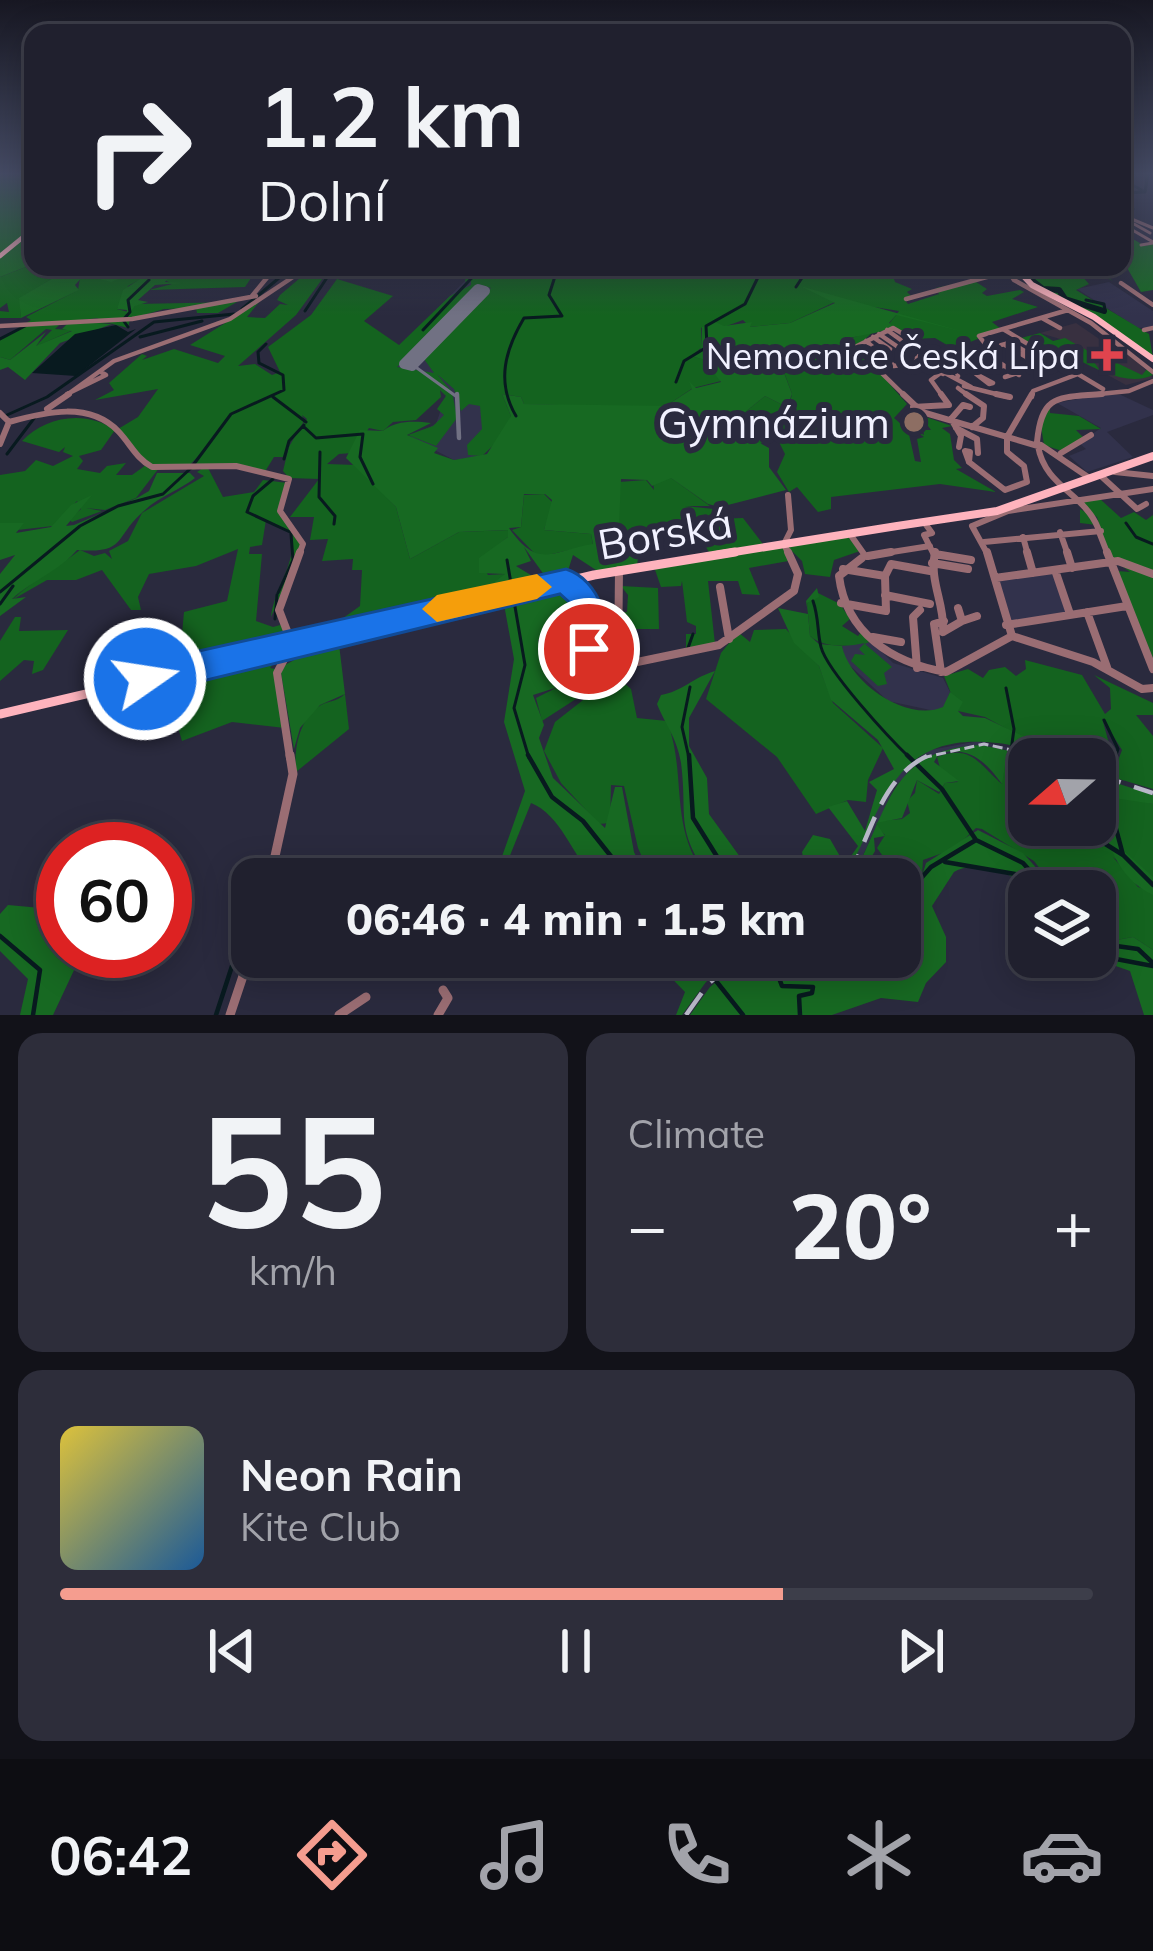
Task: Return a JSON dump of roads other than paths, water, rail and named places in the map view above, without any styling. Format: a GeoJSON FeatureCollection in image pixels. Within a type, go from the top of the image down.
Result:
{"type":"FeatureCollection","features":[{"type":"Feature","properties":{"kind":"main road"},"geometry":{"type":"LineString","coordinates":[[0,256],[24,236]]}},
{"type":"Feature","properties":{"kind":"main road"},"geometry":{"type":"LineString","coordinates":[[1022,276],[1153,359]]}},
{"type":"Feature","properties":{"kind":"main road","name":"Borská"},"geometry":{"type":"LineString","coordinates":[[853,535],[991,512],[1153,456]]}},
{"type":"Feature","properties":{"kind":"main road","name":"Borská"},"geometry":{"type":"LineString","coordinates":[[0,714],[537,587],[893,527]]}},
{"type":"Feature","properties":{"kind":"street"},"geometry":{"type":"LineString","coordinates":[[1131,225],[1153,242]]}},
{"type":"Feature","properties":{"kind":"street"},"geometry":{"type":"LineString","coordinates":[[1134,227],[1150,229]]}},
{"type":"Feature","properties":{"kind":"street"},"geometry":{"type":"LineString","coordinates":[[1131,230],[1134,227]]}},
{"type":"Feature","properties":{"kind":"street"},"geometry":{"type":"LineString","coordinates":[[1141,244],[1153,242]]}},
{"type":"Feature","properties":{"kind":"street"},"geometry":{"type":"LineString","coordinates":[[38,414],[133,353],[230,319],[257,296],[269,276]]}},
{"type":"Feature","properties":{"kind":"street"},"geometry":{"type":"LineString","coordinates":[[246,303],[291,276]]}},
{"type":"Feature","properties":{"kind":"street"},"geometry":{"type":"LineString","coordinates":[[906,299],[990,276]]}},
{"type":"Feature","properties":{"kind":"street"},"geometry":{"type":"LineString","coordinates":[[1010,276],[1073,309],[1153,372]]}},
{"type":"Feature","properties":{"kind":"street"},"geometry":{"type":"LineString","coordinates":[[1121,283],[1153,305]]}},
{"type":"Feature","properties":{"kind":"street"},"geometry":{"type":"LineString","coordinates":[[0,326],[122,320],[257,296]]}},
{"type":"Feature","properties":{"kind":"street"},"geometry":{"type":"LineString","coordinates":[[999,367],[977,338],[1073,309]]}},
{"type":"Feature","properties":{"kind":"street"},"geometry":{"type":"LineString","coordinates":[[1042,318],[1060,328]]}},
{"type":"Feature","properties":{"kind":"street"},"geometry":{"type":"LineString","coordinates":[[1144,330],[1153,328]]}},
{"type":"Feature","properties":{"kind":"street"},"geometry":{"type":"LineString","coordinates":[[1003,329],[1105,390]]}},
{"type":"Feature","properties":{"kind":"street"},"geometry":{"type":"LineString","coordinates":[[860,346],[887,330],[898,365],[910,374]]}},
{"type":"Feature","properties":{"kind":"street"},"geometry":{"type":"LineString","coordinates":[[876,336],[896,348]]}},
{"type":"Feature","properties":{"kind":"street"},"geometry":{"type":"LineString","coordinates":[[916,360],[921,352],[965,355],[1020,340]]}},
{"type":"Feature","properties":{"kind":"street"},"geometry":{"type":"LineString","coordinates":[[913,406],[947,406],[944,394],[931,380],[948,373],[962,374],[940,344]]}},
{"type":"Feature","properties":{"kind":"street"},"geometry":{"type":"LineString","coordinates":[[1008,344],[1042,367]]}},
{"type":"Feature","properties":{"kind":"street"},"geometry":{"type":"LineString","coordinates":[[860,346],[948,356]]}},
{"type":"Feature","properties":{"kind":"street"},"geometry":{"type":"LineString","coordinates":[[860,346],[913,406],[977,439],[976,452],[968,462],[1005,490],[1029,480],[1024,466],[1007,452],[1007,437],[1030,406],[1032,393],[1078,374]]}},
{"type":"Feature","properties":{"kind":"street"},"geometry":{"type":"LineString","coordinates":[[965,355],[1018,375]]}},
{"type":"Feature","properties":{"kind":"street"},"geometry":{"type":"LineString","coordinates":[[965,355],[991,387]]}},
{"type":"Feature","properties":{"kind":"street"},"geometry":{"type":"LineString","coordinates":[[948,356],[948,373]]}},
{"type":"Feature","properties":{"kind":"street"},"geometry":{"type":"LineString","coordinates":[[898,365],[916,360],[948,373],[966,387],[984,406],[983,418],[972,427]]}},
{"type":"Feature","properties":{"kind":"street"},"geometry":{"type":"LineString","coordinates":[[1005,377],[1056,361]]}},
{"type":"Feature","properties":{"kind":"street"},"geometry":{"type":"LineString","coordinates":[[976,370],[999,367]]}},
{"type":"Feature","properties":{"kind":"street"},"geometry":{"type":"LineString","coordinates":[[1153,381],[1052,400],[1040,413],[1038,444],[1042,470],[1096,518],[1153,669]]}},
{"type":"Feature","properties":{"kind":"street"},"geometry":{"type":"LineString","coordinates":[[944,394],[966,387],[1010,397]]}},
{"type":"Feature","properties":{"kind":"street"},"geometry":{"type":"LineString","coordinates":[[960,443],[953,425],[962,405]]}},
{"type":"Feature","properties":{"kind":"street"},"geometry":{"type":"LineString","coordinates":[[0,412],[8,420]]}},
{"type":"Feature","properties":{"kind":"street"},"geometry":{"type":"LineString","coordinates":[[0,444],[16,412]]}},
{"type":"Feature","properties":{"kind":"street"},"geometry":{"type":"LineString","coordinates":[[8,420],[78,412],[107,423],[136,459],[155,468],[187,471],[236,466],[290,479],[280,511],[303,544],[279,610],[292,644],[277,673],[292,774],[274,858]]}},
{"type":"Feature","properties":{"kind":"street"},"geometry":{"type":"LineString","coordinates":[[953,425],[1038,444],[1061,453],[1070,469],[1088,477]]}},
{"type":"Feature","properties":{"kind":"street"},"geometry":{"type":"LineString","coordinates":[[1061,453],[1091,435]]}},
{"type":"Feature","properties":{"kind":"street"},"geometry":{"type":"LineString","coordinates":[[1115,472],[1151,477]]}},
{"type":"Feature","properties":{"kind":"street"},"geometry":{"type":"LineString","coordinates":[[1101,476],[1137,509],[1146,504]]}},
{"type":"Feature","properties":{"kind":"street"},"geometry":{"type":"LineString","coordinates":[[1153,489],[973,522],[996,574],[1012,636],[1108,670],[1142,689],[1153,688]]}},
{"type":"Feature","properties":{"kind":"street"},"geometry":{"type":"LineString","coordinates":[[566,581],[585,598],[587,641],[600,662],[618,666],[729,639],[794,591],[798,576],[784,544],[791,530],[788,495]]}},
{"type":"Feature","properties":{"kind":"street"},"geometry":{"type":"LineString","coordinates":[[924,522],[932,532],[924,536],[944,621],[934,624],[939,635],[939,672]]}},
{"type":"Feature","properties":{"kind":"street"},"geometry":{"type":"LineString","coordinates":[[984,542],[1097,530]]}},
{"type":"Feature","properties":{"kind":"street"},"geometry":{"type":"LineString","coordinates":[[1060,532],[1072,568]]}},
{"type":"Feature","properties":{"kind":"street"},"geometry":{"type":"LineString","coordinates":[[853,535],[865,556]]}},
{"type":"Feature","properties":{"kind":"street"},"geometry":{"type":"LineString","coordinates":[[1022,537],[1034,573]]}},
{"type":"Feature","properties":{"kind":"street"},"geometry":{"type":"LineString","coordinates":[[970,564],[865,556],[843,568],[838,581],[842,603],[891,656],[917,668],[939,672],[964,666],[1012,636]]}},
{"type":"Feature","properties":{"kind":"street"},"geometry":{"type":"LineString","coordinates":[[842,603],[886,611],[885,576],[891,564],[931,561]]}},
{"type":"Feature","properties":{"kind":"street"},"geometry":{"type":"LineString","coordinates":[[996,574],[1123,561],[1153,574]]}},
{"type":"Feature","properties":{"kind":"street"},"geometry":{"type":"LineString","coordinates":[[843,568],[885,576]]}},
{"type":"Feature","properties":{"kind":"street"},"geometry":{"type":"LineString","coordinates":[[618,666],[620,570]]}},
{"type":"Feature","properties":{"kind":"street"},"geometry":{"type":"LineString","coordinates":[[1055,570],[1070,614]]}},
{"type":"Feature","properties":{"kind":"street"},"geometry":{"type":"LineString","coordinates":[[719,587],[729,639]]}},
{"type":"Feature","properties":{"kind":"street"},"geometry":{"type":"LineString","coordinates":[[885,595],[930,604]]}},
{"type":"Feature","properties":{"kind":"street"},"geometry":{"type":"LineString","coordinates":[[1006,625],[1128,606]]}},
{"type":"Feature","properties":{"kind":"street"},"geometry":{"type":"LineString","coordinates":[[722,607],[733,607]]}},
{"type":"Feature","properties":{"kind":"street"},"geometry":{"type":"LineString","coordinates":[[958,608],[962,621]]}},
{"type":"Feature","properties":{"kind":"street"},"geometry":{"type":"LineString","coordinates":[[917,668],[913,617],[920,610]]}},
{"type":"Feature","properties":{"kind":"street"},"geometry":{"type":"LineString","coordinates":[[1087,612],[1108,670]]}},
{"type":"Feature","properties":{"kind":"street"},"geometry":{"type":"LineString","coordinates":[[939,635],[977,616]]}},
{"type":"Feature","properties":{"kind":"street"},"geometry":{"type":"LineString","coordinates":[[870,636],[901,642]]}},
{"type":"Feature","properties":{"kind":"street"},"geometry":{"type":"LineString","coordinates":[[556,652],[578,649],[587,641]]}},
{"type":"Feature","properties":{"kind":"street"},"geometry":{"type":"LineString","coordinates":[[230,1015],[242,978]]}},
{"type":"Feature","properties":{"kind":"street"},"geometry":{"type":"LineString","coordinates":[[438,1015],[448,998],[443,990]]}},
{"type":"Feature","properties":{"kind":"street"},"geometry":{"type":"LineString","coordinates":[[339,1015],[366,997]]}},
{"type":"Feature","properties":{"kind":"waterway"},"geometry":{"type":"LineString","coordinates":[[242,309],[281,276]]}},
{"type":"Feature","properties":{"kind":"waterway"},"geometry":{"type":"LineString","coordinates":[[305,311],[328,276]]}},
{"type":"Feature","properties":{"kind":"waterway"},"geometry":{"type":"LineString","coordinates":[[423,330],[474,276]]}},
{"type":"Feature","properties":{"kind":"waterway"},"geometry":{"type":"LineString","coordinates":[[516,416],[506,391],[508,354],[524,318],[562,316],[549,295],[555,276]]}},
{"type":"Feature","properties":{"kind":"waterway"},"geometry":{"type":"LineString","coordinates":[[676,382],[684,361],[707,347],[706,326],[745,304],[759,276]]}},
{"type":"Feature","properties":{"kind":"waterway"},"geometry":{"type":"LineString","coordinates":[[796,287],[803,276]]}},
{"type":"Feature","properties":{"kind":"waterway"},"geometry":{"type":"LineString","coordinates":[[1027,276],[1043,289],[1059,290],[1065,299],[1104,311]]}},
{"type":"Feature","properties":{"kind":"waterway"},"geometry":{"type":"LineString","coordinates":[[128,327],[123,320],[130,312],[128,300],[149,280]]}},
{"type":"Feature","properties":{"kind":"waterway"},"geometry":{"type":"LineString","coordinates":[[1086,300],[1104,304],[1105,310]]}},
{"type":"Feature","properties":{"kind":"waterway"},"geometry":{"type":"LineString","coordinates":[[7,415],[47,397],[154,322],[234,314]]}},
{"type":"Feature","properties":{"kind":"waterway"},"geometry":{"type":"LineString","coordinates":[[140,337],[202,321]]}},
{"type":"Feature","properties":{"kind":"waterway"},"geometry":{"type":"LineString","coordinates":[[0,339],[25,326]]}},
{"type":"Feature","properties":{"kind":"waterway"},"geometry":{"type":"LineString","coordinates":[[0,592],[80,526],[118,506],[163,494],[191,468],[231,414],[284,390],[283,375],[259,363],[258,352],[266,344]]}},
{"type":"Feature","properties":{"kind":"waterway"},"geometry":{"type":"LineString","coordinates":[[273,397],[306,422]]}},
{"type":"Feature","properties":{"kind":"waterway"},"geometry":{"type":"LineString","coordinates":[[7,454],[35,417]]}},
{"type":"Feature","properties":{"kind":"waterway"},"geometry":{"type":"LineString","coordinates":[[284,459],[289,441],[303,426]]}},
{"type":"Feature","properties":{"kind":"waterway"},"geometry":{"type":"LineString","coordinates":[[303,426],[316,438],[363,434],[360,457],[373,484]]}},
{"type":"Feature","properties":{"kind":"waterway"},"geometry":{"type":"LineString","coordinates":[[320,452],[319,497],[335,516],[334,524]]}},
{"type":"Feature","properties":{"kind":"waterway"},"geometry":{"type":"LineString","coordinates":[[273,479],[253,496],[247,512],[290,532]]}},
{"type":"Feature","properties":{"kind":"waterway"},"geometry":{"type":"LineString","coordinates":[[1126,523],[1136,537],[1153,544]]}},
{"type":"Feature","properties":{"kind":"waterway"},"geometry":{"type":"LineString","coordinates":[[278,593],[293,560],[291,534]]}},
{"type":"Feature","properties":{"kind":"waterway"},"geometry":{"type":"LineString","coordinates":[[507,560],[525,665],[514,708],[528,755]]}},
{"type":"Feature","properties":{"kind":"waterway"},"geometry":{"type":"LineString","coordinates":[[0,604],[13,586]]}},
{"type":"Feature","properties":{"kind":"waterway"},"geometry":{"type":"LineString","coordinates":[[275,619],[277,595]]}},
{"type":"Feature","properties":{"kind":"waterway"},"geometry":{"type":"LineString","coordinates":[[813,601],[826,658],[909,757]]}},
{"type":"Feature","properties":{"kind":"waterway"},"geometry":{"type":"LineString","coordinates":[[688,648],[693,634]]}},
{"type":"Feature","properties":{"kind":"waterway"},"geometry":{"type":"LineString","coordinates":[[689,758],[682,727],[690,687]]}},
{"type":"Feature","properties":{"kind":"waterway"},"geometry":{"type":"LineString","coordinates":[[1006,688],[1013,738]]}},
{"type":"Feature","properties":{"kind":"waterway"},"geometry":{"type":"LineString","coordinates":[[1104,720],[1113,738]]}},
{"type":"Feature","properties":{"kind":"waterway"},"geometry":{"type":"LineString","coordinates":[[1116,745],[1116,755]]}},
{"type":"Feature","properties":{"kind":"waterway"},"geometry":{"type":"LineString","coordinates":[[528,755],[552,797],[583,821],[612,858]]}},
{"type":"Feature","properties":{"kind":"waterway"},"geometry":{"type":"LineString","coordinates":[[689,755],[693,818],[718,858]]}},
{"type":"Feature","properties":{"kind":"waterway"},"geometry":{"type":"LineString","coordinates":[[909,757],[942,789],[976,840]]}},
{"type":"Feature","properties":{"kind":"waterway"},"geometry":{"type":"LineString","coordinates":[[1116,828],[1123,855]]}},
{"type":"Feature","properties":{"kind":"waterway"},"geometry":{"type":"LineString","coordinates":[[921,878],[976,840]]}},
{"type":"Feature","properties":{"kind":"waterway"},"geometry":{"type":"LineString","coordinates":[[976,840],[1029,870]]}},
{"type":"Feature","properties":{"kind":"waterway"},"geometry":{"type":"LineString","coordinates":[[1109,846],[1123,855]]}},
{"type":"Feature","properties":{"kind":"waterway"},"geometry":{"type":"LineString","coordinates":[[1123,855],[1153,885]]}},
{"type":"Feature","properties":{"kind":"waterway"},"geometry":{"type":"LineString","coordinates":[[945,862],[1008,873]]}},
{"type":"Feature","properties":{"kind":"waterway"},"geometry":{"type":"LineString","coordinates":[[0,936],[40,970],[33,1015]]}},
{"type":"Feature","properties":{"kind":"waterway"},"geometry":{"type":"LineString","coordinates":[[1116,946],[1138,949],[1153,963]]}},
{"type":"Feature","properties":{"kind":"waterway"},"geometry":{"type":"LineString","coordinates":[[1116,959],[1153,966]]}},
{"type":"Feature","properties":{"kind":"waterway"},"geometry":{"type":"LineString","coordinates":[[216,1015],[231,969]]}},
{"type":"Feature","properties":{"kind":"waterway"},"geometry":{"type":"LineString","coordinates":[[714,978],[743,1015]]}},
{"type":"Feature","properties":{"kind":"waterway"},"geometry":{"type":"LineString","coordinates":[[779,978],[782,986],[813,987],[812,993],[799,996],[800,1015]]}},
{"type":"Feature","properties":{"kind":"railway"},"geometry":{"type":"LineString","coordinates":[[925,757],[984,744],[1008,749]]}},
{"type":"Feature","properties":{"kind":"railway"},"geometry":{"type":"LineString","coordinates":[[925,757],[929,755]]}},
{"type":"Feature","properties":{"kind":"railway"},"geometry":{"type":"LineString","coordinates":[[857,858],[888,793],[925,757]]}},
{"type":"Feature","properties":{"kind":"railway"},"geometry":{"type":"LineString","coordinates":[[1116,781],[1153,793]]}},
{"type":"Feature","properties":{"kind":"railway"},"geometry":{"type":"LineString","coordinates":[[686,1015],[715,978]]}},
{"type":"Feature","properties":{"kind":"place","name":"Nemocnice Česká Lípa"},"geometry":{"type":"Point","coordinates":[1107,355]}},
{"type":"Feature","properties":{"kind":"place","name":"Gymnázium"},"geometry":{"type":"Point","coordinates":[914,422]}}]}
